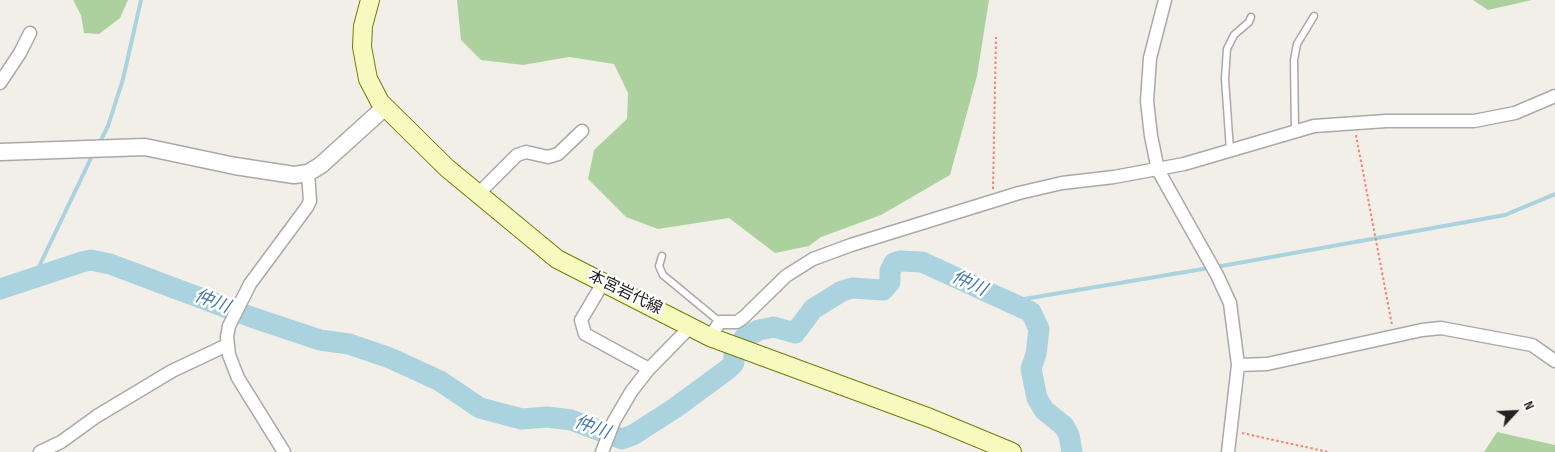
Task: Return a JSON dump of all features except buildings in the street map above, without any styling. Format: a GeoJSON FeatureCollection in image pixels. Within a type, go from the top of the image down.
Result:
{"type":"FeatureCollection","features":[{"type":"Feature","properties":{"kind":"main road","name":"本宮岩代線"},"geometry":{"type":"LineString","coordinates":[[370,0],[364,26],[362,47],[368,79],[384,108],[447,168],[557,259],[710,337],[796,369],[990,448],[1012,452]]}},
{"type":"Feature","properties":{"kind":"street"},"geometry":{"type":"LineString","coordinates":[[1165,0],[1150,58],[1148,83],[1151,136],[1158,170],[1217,275],[1230,303],[1238,366],[1228,452]]}},
{"type":"Feature","properties":{"kind":"street"},"geometry":{"type":"LineString","coordinates":[[0,84],[20,53],[30,33]]}},
{"type":"Feature","properties":{"kind":"street"},"geometry":{"type":"LineString","coordinates":[[710,337],[720,322],[737,322],[786,276],[813,259],[850,245],[993,201],[1062,183],[1158,170],[1329,123],[1474,121],[1515,113],[1555,96]]}},
{"type":"Feature","properties":{"kind":"street"},"geometry":{"type":"LineString","coordinates":[[0,152],[145,147],[235,166],[294,175],[308,173],[334,156],[384,108]]}},
{"type":"Feature","properties":{"kind":"street"},"geometry":{"type":"LineString","coordinates":[[478,194],[517,156],[526,152],[548,157],[558,154],[582,131]]}},
{"type":"Feature","properties":{"kind":"street"},"geometry":{"type":"LineString","coordinates":[[284,452],[238,378],[229,356],[227,345],[229,326],[243,296],[258,272],[310,201],[308,173]]}},
{"type":"Feature","properties":{"kind":"street"},"geometry":{"type":"LineString","coordinates":[[603,283],[581,320],[585,334],[649,369]]}},
{"type":"Feature","properties":{"kind":"street"},"geometry":{"type":"LineString","coordinates":[[602,452],[620,410],[649,369],[691,326]]}},
{"type":"Feature","properties":{"kind":"street"},"geometry":{"type":"LineString","coordinates":[[1238,366],[1267,364],[1422,330],[1441,328],[1532,345],[1555,361]]}},
{"type":"Feature","properties":{"kind":"street"},"geometry":{"type":"LineString","coordinates":[[40,452],[61,442],[97,416],[172,371],[227,345]]}},
{"type":"Feature","properties":{"kind":"lane"},"geometry":{"type":"LineString","coordinates":[[1295,131],[1296,52],[1298,41],[1314,16]]}},
{"type":"Feature","properties":{"kind":"lane"},"geometry":{"type":"LineString","coordinates":[[1230,150],[1226,79],[1227,49],[1234,35],[1249,22],[1251,17]]}},
{"type":"Feature","properties":{"kind":"lane"},"geometry":{"type":"LineString","coordinates":[[662,256],[659,266],[663,275],[720,322]]}},
{"type":"Feature","properties":{"kind":"path"},"geometry":{"type":"LineString","coordinates":[[993,201],[996,37]]}},
{"type":"Feature","properties":{"kind":"path"},"geometry":{"type":"LineString","coordinates":[[1354,123],[1394,336]]}},
{"type":"Feature","properties":{"kind":"path"},"geometry":{"type":"LineString","coordinates":[[1230,431],[1328,452]]}},
{"type":"Feature","properties":{"kind":"green space"},"geometry":{"type":"Polygon","coordinates":[[[73,0],[128,0],[120,18],[99,34],[84,33],[81,15],[73,0]]]}},
{"type":"Feature","properties":{"kind":"green space"},"geometry":{"type":"Polygon","coordinates":[[[457,0],[989,0],[977,76],[950,175],[881,215],[821,237],[809,246],[775,253],[729,218],[658,229],[626,217],[588,179],[594,150],[627,119],[628,93],[614,64],[569,57],[523,65],[481,60],[461,40],[457,0]]]}},
{"type":"Feature","properties":{"kind":"green space"},"geometry":{"type":"Polygon","coordinates":[[[1473,0],[1532,0],[1488,10],[1473,0]]]}},
{"type":"Feature","properties":{"kind":"green space"},"geometry":{"type":"Polygon","coordinates":[[[1497,432],[1555,445],[1555,452],[1484,452],[1497,432]]]}},
{"type":"Feature","properties":{"kind":"waterway"},"geometry":{"type":"LineString","coordinates":[[99,144],[108,126],[123,79],[141,0]]}},
{"type":"Feature","properties":{"kind":"waterway"},"geometry":{"type":"LineString","coordinates":[[34,277],[93,154]]}},
{"type":"Feature","properties":{"kind":"waterway"},"geometry":{"type":"LineString","coordinates":[[1216,267],[1505,215],[1555,194]]}},
{"type":"Feature","properties":{"kind":"waterway","name":"仲川"},"geometry":{"type":"LineString","coordinates":[[0,289],[82,262],[91,260],[110,264],[254,318],[320,340],[349,344],[390,358],[440,381],[480,408],[522,419],[547,417],[571,420],[622,439],[633,435],[675,408],[728,369],[734,363],[734,353],[745,337],[759,330],[774,327],[795,333],[813,309],[842,291],[852,288],[883,290],[890,282],[890,271],[894,263],[900,261],[922,262],[1031,312],[1039,329],[1036,354],[1031,369],[1037,398],[1044,410],[1064,426],[1069,435],[1072,452]]}},
{"type":"Feature","properties":{"kind":"waterway"},"geometry":{"type":"LineString","coordinates":[[1031,312],[1018,300],[1209,268]]}}]}
